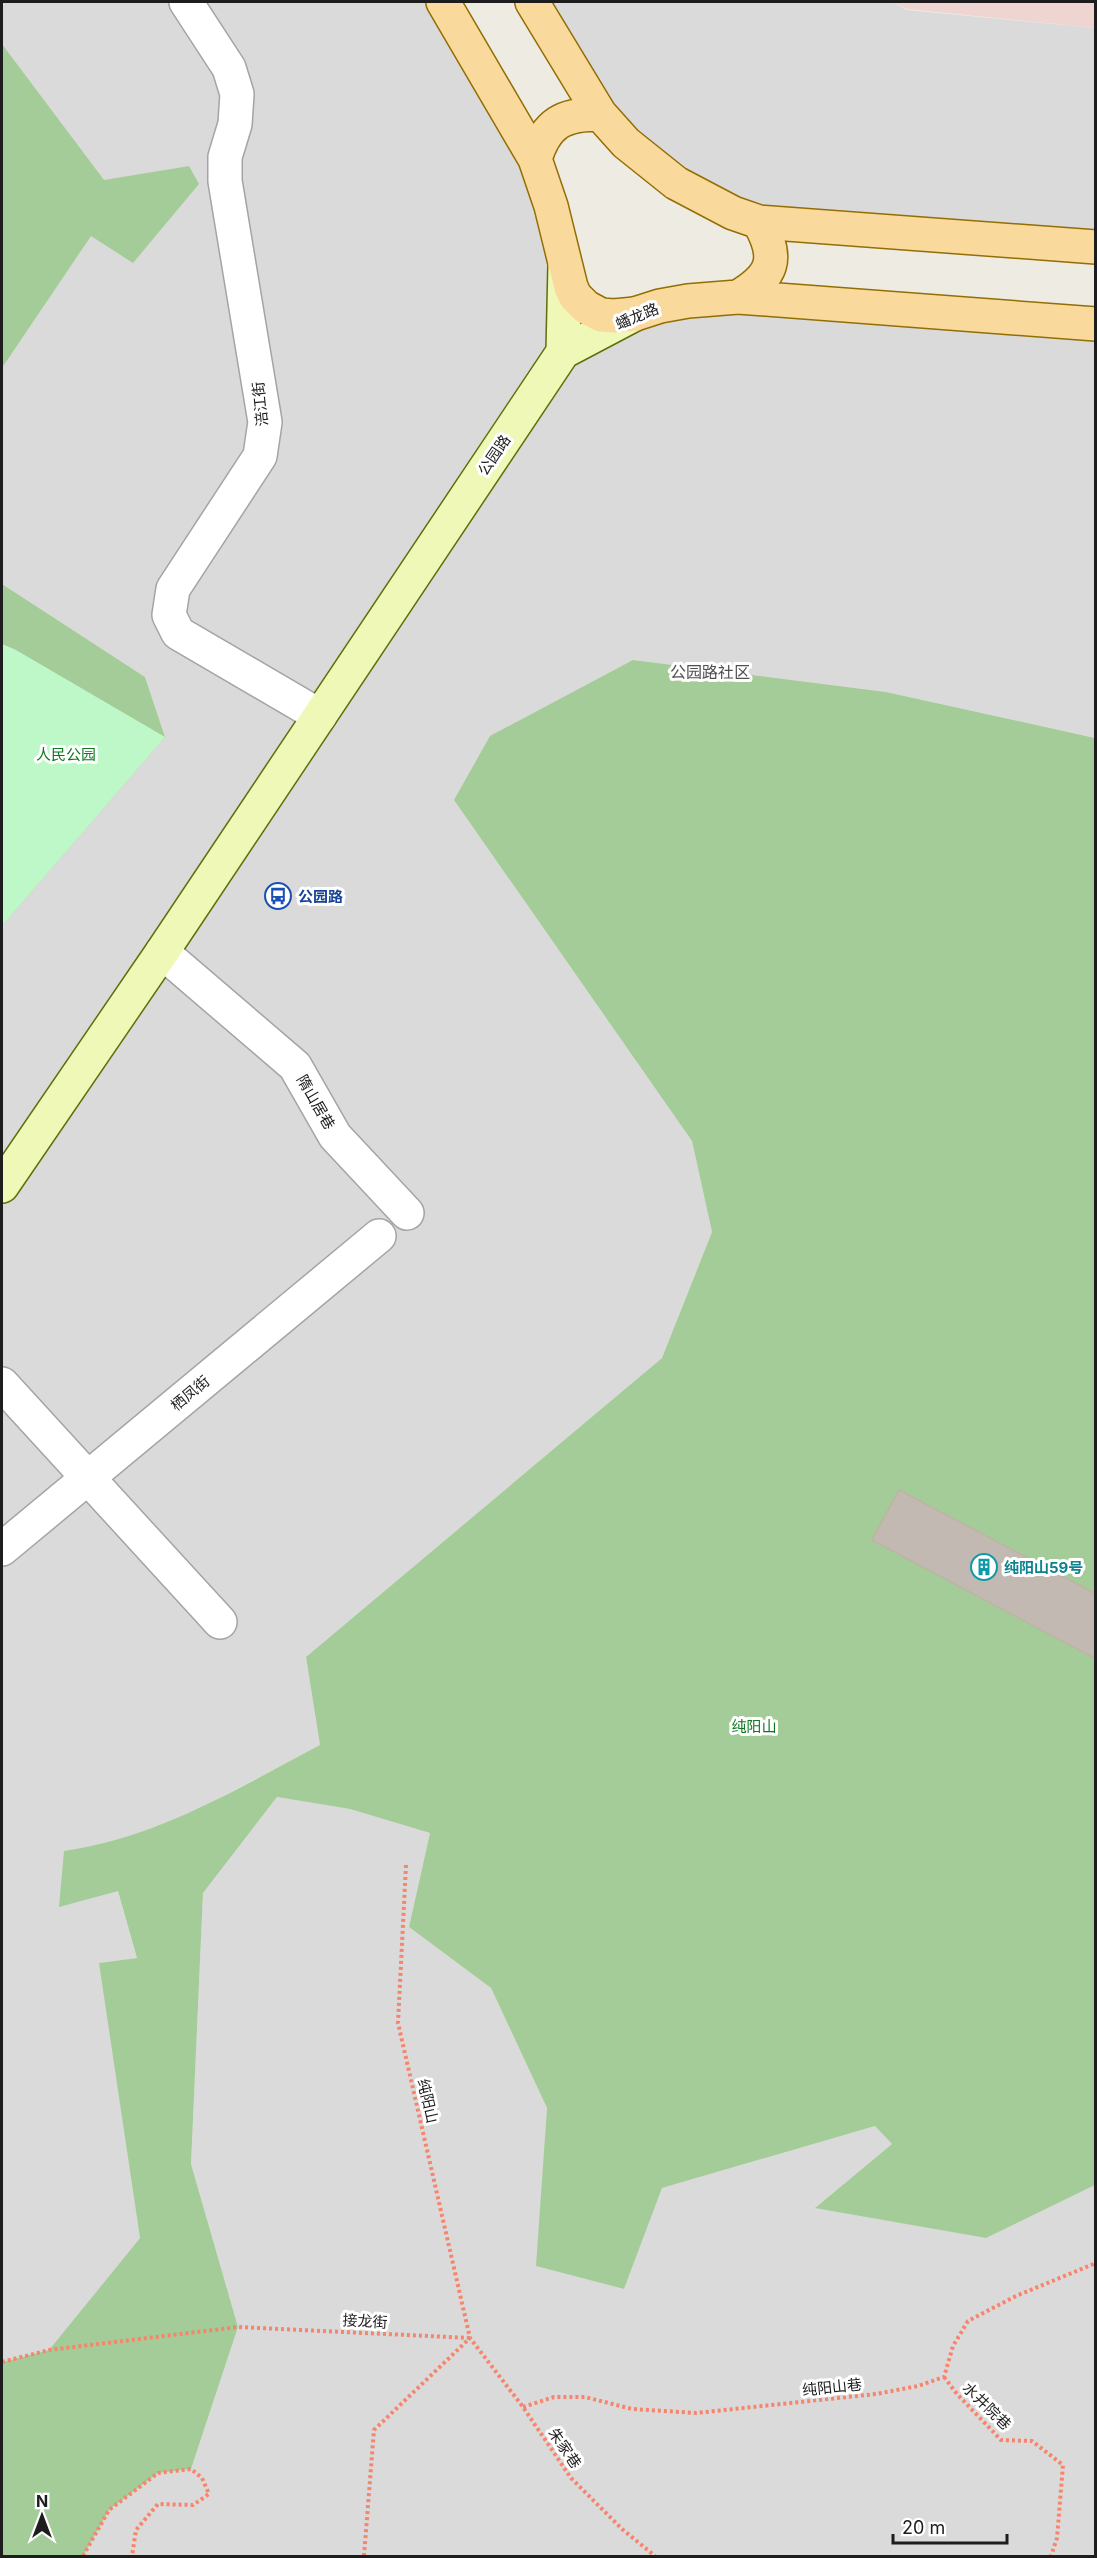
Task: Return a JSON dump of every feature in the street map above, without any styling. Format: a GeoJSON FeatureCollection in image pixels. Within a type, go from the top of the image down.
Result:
{"type":"FeatureCollection","features":[{"type":"Feature","properties":{"kind":"main road"},"geometry":{"type":"LineString","coordinates":[[443,2],[535,159],[551,206],[575,296],[586,307],[601,315],[635,314]]}},
{"type":"Feature","properties":{"kind":"main road"},"geometry":{"type":"LineString","coordinates":[[532,2],[600,114],[626,143],[676,183],[733,213],[759,222],[1095,247]]}},
{"type":"Feature","properties":{"kind":"main road"},"geometry":{"type":"LineString","coordinates":[[535,159],[541,138],[552,126],[582,114],[600,114]]}},
{"type":"Feature","properties":{"kind":"main road"},"geometry":{"type":"LineString","coordinates":[[738,297],[765,277],[772,262],[770,241],[759,222]]}},
{"type":"Feature","properties":{"kind":"main road"},"geometry":{"type":"LineString","coordinates":[[563,352],[565,265]]}},
{"type":"Feature","properties":{"kind":"main road","name":"蟠龙路"},"geometry":{"type":"LineString","coordinates":[[563,352],[635,314],[660,306],[738,297],[1095,324]]}},
{"type":"Feature","properties":{"kind":"main road","name":"公园路"},"geometry":{"type":"LineString","coordinates":[[2,1186],[162,952],[563,352]]}},
{"type":"Feature","properties":{"kind":"street","name":"涪江街"},"geometry":{"type":"LineString","coordinates":[[186,2],[229,68],[237,94],[235,124],[225,157],[225,181],[265,422],[260,456],[172,589],[169,615],[178,633],[320,716]]}},
{"type":"Feature","properties":{"kind":"street","name":"隋山居巷"},"geometry":{"type":"LineString","coordinates":[[162,952],[295,1066],[335,1136],[407,1213]]}},
{"type":"Feature","properties":{"kind":"street","name":"栖凤街"},"geometry":{"type":"LineString","coordinates":[[2,1549],[379,1236]]}},
{"type":"Feature","properties":{"kind":"street"},"geometry":{"type":"LineString","coordinates":[[2,1384],[220,1622]]}},
{"type":"Feature","properties":{"kind":"path","name":"纯阳山"},"geometry":{"type":"LineString","coordinates":[[405,1865],[398,2023],[470,2338]]}},
{"type":"Feature","properties":{"kind":"path"},"geometry":{"type":"LineString","coordinates":[[944,2377],[953,2346],[968,2321],[1017,2296],[1095,2263]]}},
{"type":"Feature","properties":{"kind":"path","name":"接龙街"},"geometry":{"type":"LineString","coordinates":[[2,2362],[49,2350],[238,2327],[470,2338]]}},
{"type":"Feature","properties":{"kind":"path","name":"朱家巷"},"geometry":{"type":"LineString","coordinates":[[470,2338],[523,2407],[571,2478],[622,2529],[655,2556]]}},
{"type":"Feature","properties":{"kind":"path"},"geometry":{"type":"LineString","coordinates":[[364,2556],[374,2430],[470,2338]]}},
{"type":"Feature","properties":{"kind":"path","name":"纯阳山巷"},"geometry":{"type":"LineString","coordinates":[[523,2407],[554,2397],[585,2397],[632,2409],[696,2413],[876,2394],[918,2386],[944,2377]]}},
{"type":"Feature","properties":{"kind":"path","name":"水井院巷"},"geometry":{"type":"LineString","coordinates":[[944,2377],[1001,2440],[1032,2441],[1063,2465],[1057,2538],[1052,2556]]}},
{"type":"Feature","properties":{"kind":"path"},"geometry":{"type":"LineString","coordinates":[[83,2556],[109,2510],[158,2473],[191,2469],[202,2478],[209,2494],[193,2505],[158,2504],[136,2530],[132,2556]]}},
{"type":"Feature","properties":{"kind":"shaded area"},"geometry":{"type":"Polygon","coordinates":[[[2,2],[443,2],[535,159],[563,351],[660,306],[1095,324],[1096,738],[886,692],[633,660],[455,801],[692,1141],[712,1232],[662,1358],[306,1657],[320,1745],[182,1818],[102,1846],[64,1852],[118,1891],[137,1958],[100,1963],[140,2238],[49,2350],[2,2362],[2,926],[165,737],[145,677],[2,584],[2,368],[91,235],[189,166],[104,181],[2,44],[2,2]]]}},
{"type":"Feature","properties":{"kind":"shaded area"},"geometry":{"type":"Polygon","coordinates":[[[532,2],[892,2],[907,10],[1095,28],[1095,247],[759,222],[654,167],[532,2]]]}},
{"type":"Feature","properties":{"kind":"shaded area"},"geometry":{"type":"Polygon","coordinates":[[[892,2],[1095,2],[1095,28],[907,9],[892,2]]]}},
{"type":"Feature","properties":{"kind":"shaded area"},"geometry":{"type":"Polygon","coordinates":[[[277,1797],[350,1809],[430,1833],[409,1927],[491,1988],[547,2108],[537,2266],[624,2289],[662,2188],[875,2126],[892,2144],[816,2207],[986,2238],[1095,2185],[1095,2556],[16,2556],[109,2510],[158,2473],[191,2469],[238,2327],[191,2164],[203,1893],[277,1797]]]}},
{"type":"Feature","properties":{"kind":"green space"},"geometry":{"type":"Polygon","coordinates":[[[2,44],[104,180],[189,166],[199,184],[133,263],[91,236],[2,368],[2,44]]]}},
{"type":"Feature","properties":{"kind":"green space","name":"人民公园"},"geometry":{"type":"Polygon","coordinates":[[[2,584],[145,677],[165,737],[2,926],[2,584]]]}},
{"type":"Feature","properties":{"kind":"green space","name":"人民公园"},"geometry":{"type":"Polygon","coordinates":[[[2,644],[165,737],[2,926],[2,644]]]}},
{"type":"Feature","properties":{"kind":"green space","name":"纯阳山"},"geometry":{"type":"Polygon","coordinates":[[[633,660],[886,692],[1095,738],[1095,2185],[986,2238],[815,2208],[892,2144],[875,2126],[662,2188],[624,2289],[536,2266],[547,2108],[491,1988],[409,1927],[430,1833],[350,1809],[277,1797],[203,1893],[191,2164],[238,2327],[191,2469],[158,2473],[109,2510],[83,2556],[2,2556],[2,2362],[49,2350],[140,2238],[99,1963],[137,1958],[118,1891],[59,1907],[64,1851],[133,1835],[165,1823],[227,1794],[320,1745],[306,1657],[662,1358],[712,1232],[692,1141],[454,800],[490,736],[633,660]]]}},
{"type":"Feature","properties":{"kind":"building","name":"纯阳山59号"},"geometry":{"type":"Polygon","coordinates":[[[899,1490],[1096,1594],[1096,1659],[872,1540],[899,1490]]]}},
{"type":"Feature","properties":{"kind":"place","name":"公园路"},"geometry":{"type":"Point","coordinates":[278,896]}},
{"type":"Feature","properties":{"kind":"place","name":"纯阳山59号"},"geometry":{"type":"Point","coordinates":[984,1567]}},
{"type":"Feature","properties":{"kind":"district","name":"公园路社区"},"geometry":{"type":"Point","coordinates":[710,672]}}]}
